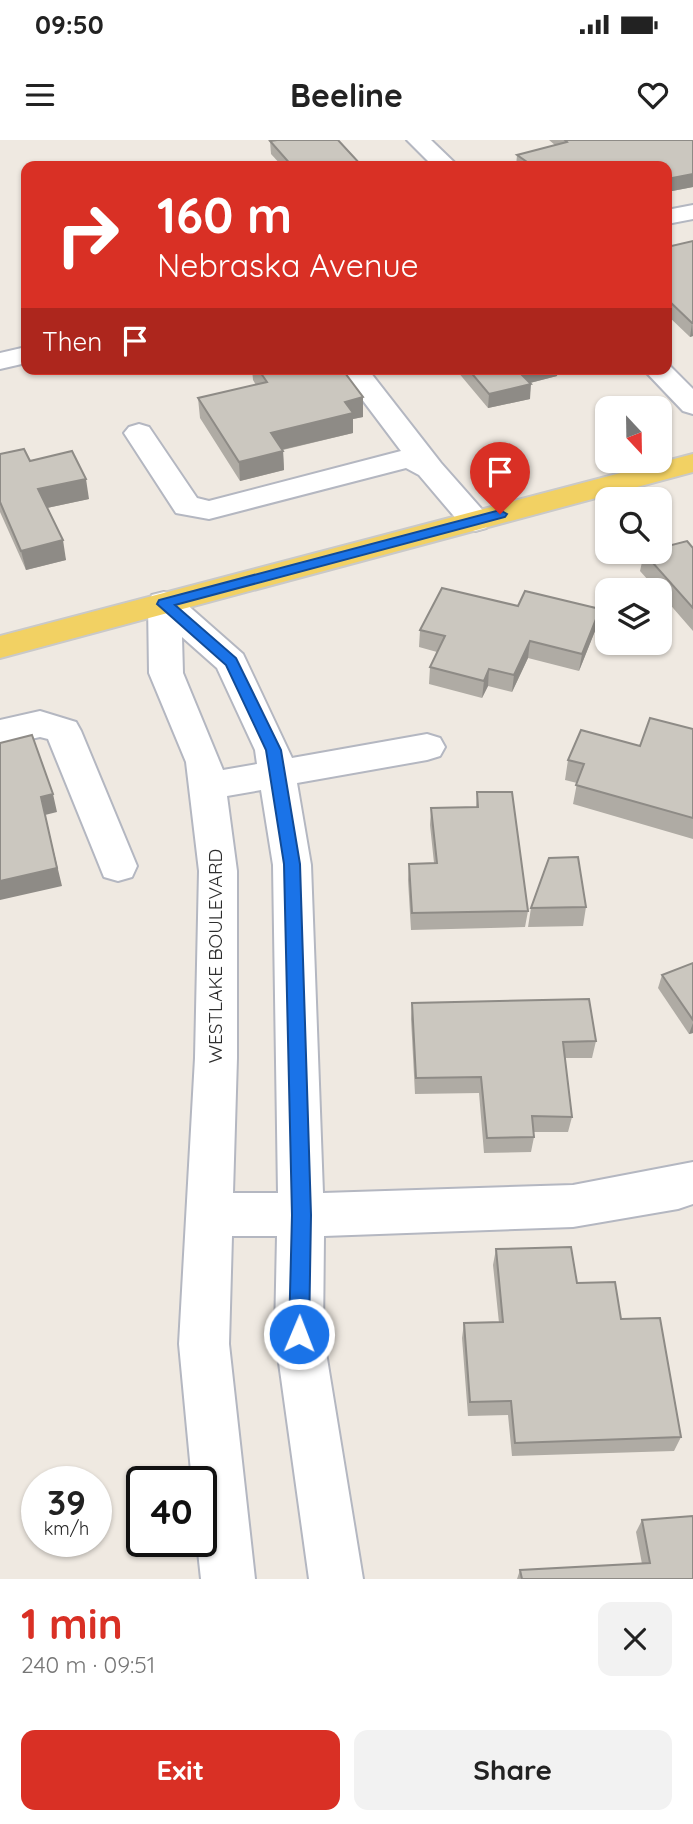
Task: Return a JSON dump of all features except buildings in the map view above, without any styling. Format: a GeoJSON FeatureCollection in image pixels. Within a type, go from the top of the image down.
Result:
{"type":"FeatureCollection","features":[{"type":"Feature","properties":{"kind":"main road"},"geometry":{"type":"LineString","coordinates":[[0,647],[693,463]]}},
{"type":"Feature","properties":{"kind":"street"},"geometry":{"type":"LineString","coordinates":[[418,140],[441,161]]}},
{"type":"Feature","properties":{"kind":"street"},"geometry":{"type":"LineString","coordinates":[[672,216],[693,212]]}},
{"type":"Feature","properties":{"kind":"street"},"geometry":{"type":"LineString","coordinates":[[0,361],[21,356]]}},
{"type":"Feature","properties":{"kind":"street"},"geometry":{"type":"LineString","coordinates":[[663,375],[693,405]]}},
{"type":"Feature","properties":{"kind":"street"},"geometry":{"type":"LineString","coordinates":[[360,378],[475,521]]}},
{"type":"Feature","properties":{"kind":"street"},"geometry":{"type":"LineString","coordinates":[[139,433],[187,506],[209,510],[410,457],[430,468]]}},
{"type":"Feature","properties":{"kind":"street"},"geometry":{"type":"LineString","coordinates":[[164,604],[231,662],[273,750],[278,775],[292,864],[301,1215],[299,1334],[335,1579]]}},
{"type":"Feature","properties":{"kind":"street","name":"WESTLAKE BOULEVARD"},"geometry":{"type":"LineString","coordinates":[[164,604],[166,673],[204,762],[218,871],[216,1058],[204,1344],[228,1579]]}},
{"type":"Feature","properties":{"kind":"street"},"geometry":{"type":"LineString","coordinates":[[0,733],[40,724],[63,731],[118,866]]}},
{"type":"Feature","properties":{"kind":"street"},"geometry":{"type":"LineString","coordinates":[[207,786],[426,747]]}},
{"type":"Feature","properties":{"kind":"street"},"geometry":{"type":"LineString","coordinates":[[210,1214],[301,1215],[573,1206],[693,1183]]}},
{"type":"Feature","properties":{"kind":"route"},"geometry":{"type":"LineString","coordinates":[[299,1334],[299,1055],[292,864],[273,750],[231,662],[164,604],[500,514]]}}]}
